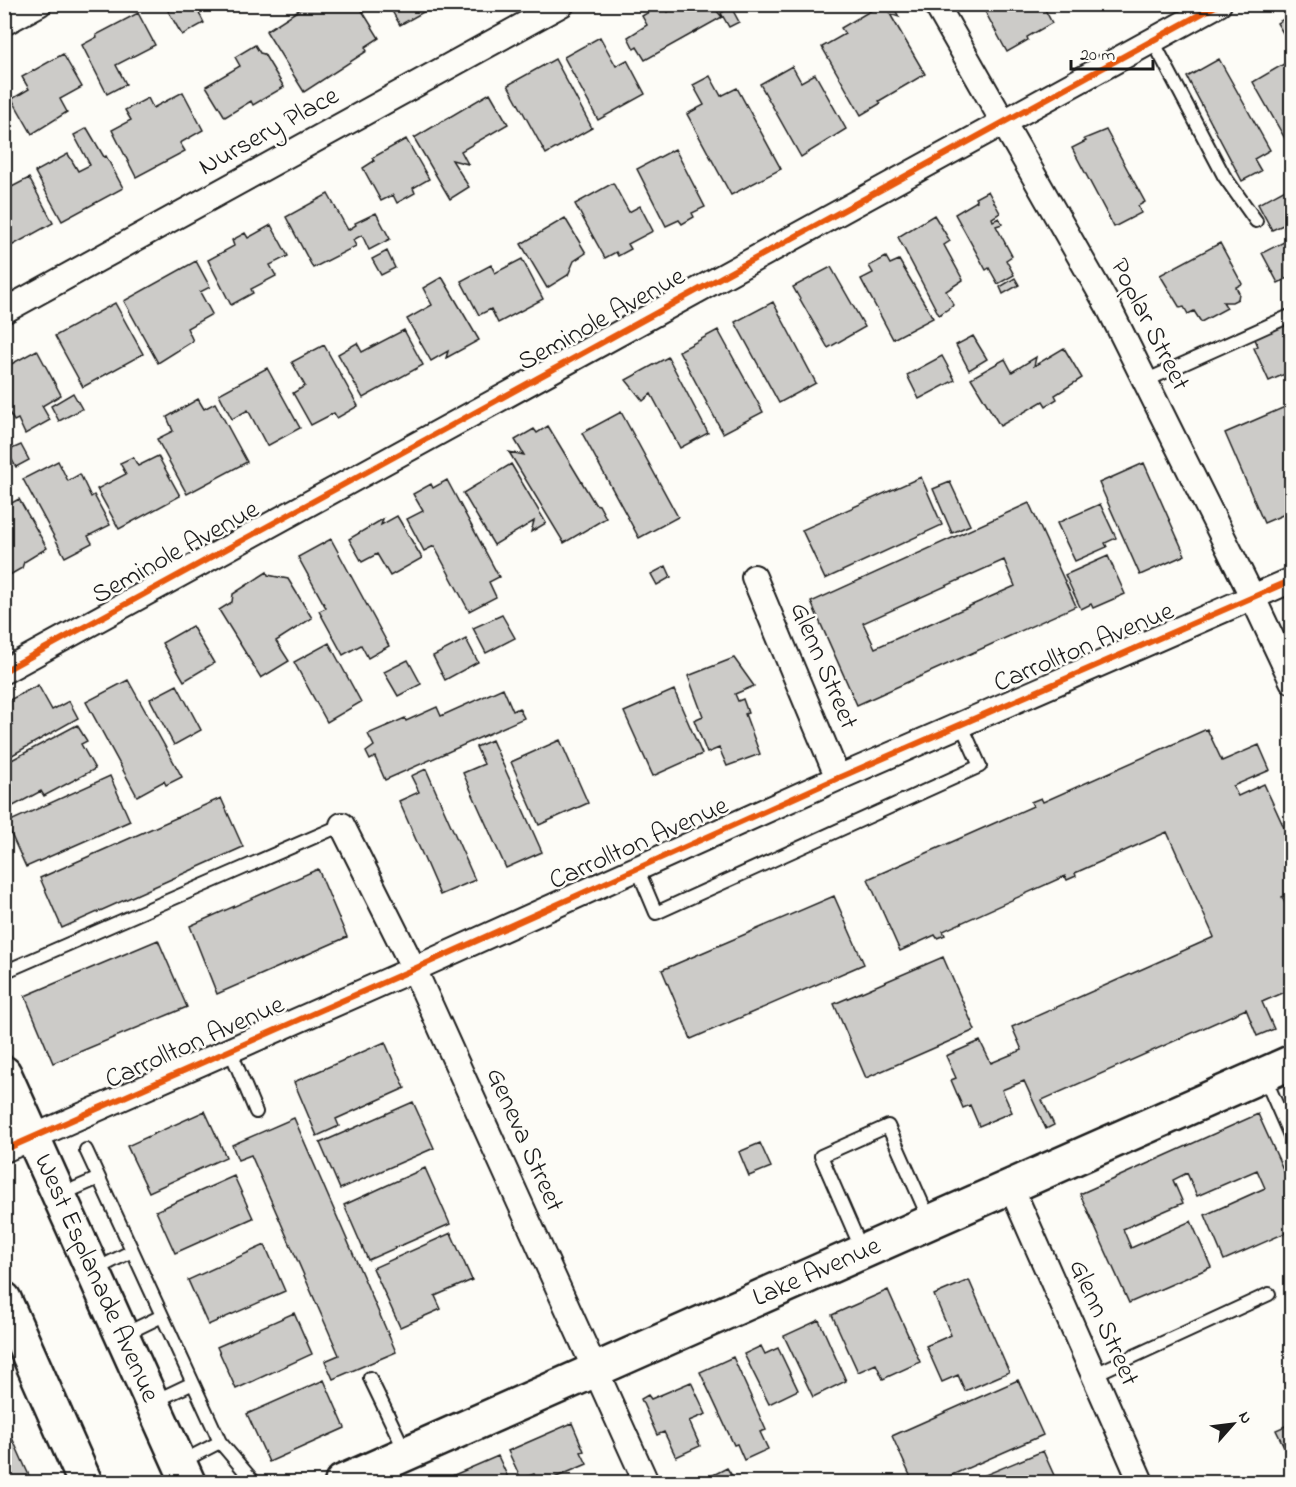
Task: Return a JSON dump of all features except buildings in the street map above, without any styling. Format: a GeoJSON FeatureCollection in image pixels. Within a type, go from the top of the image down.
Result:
{"type":"FeatureCollection","features":[{"type":"Feature","properties":{"kind":"main road","name":"Lake Avenue"},"geometry":{"type":"LineString","coordinates":[[342,1482],[1277,1069]]}},
{"type":"Feature","properties":{"kind":"main road","name":"West Esplanade Avenue"},"geometry":{"type":"LineString","coordinates":[[4,1073],[19,1144],[59,1195],[184,1472]]}},
{"type":"Feature","properties":{"kind":"main road"},"geometry":{"type":"LineString","coordinates":[[4,1299],[85,1482]]}},
{"type":"Feature","properties":{"kind":"street"},"geometry":{"type":"LineString","coordinates":[[4,23],[39,4]]}},
{"type":"Feature","properties":{"kind":"street","name":"Nursery Place"},"geometry":{"type":"LineString","coordinates":[[4,311],[562,4]]}},
{"type":"Feature","properties":{"kind":"street","name":"Poplar Street"},"geometry":{"type":"LineString","coordinates":[[936,4],[1108,306],[1292,681]]}},
{"type":"Feature","properties":{"kind":"street","name":"Seminole Avenue"},"geometry":{"type":"LineString","coordinates":[[4,671],[1219,4]]}},
{"type":"Feature","properties":{"kind":"street","name":"Glenn Street"},"geometry":{"type":"LineString","coordinates":[[754,577],[837,778]]}},
{"type":"Feature","properties":{"kind":"street","name":"Carrollton Avenue"},"geometry":{"type":"LineString","coordinates":[[19,1144],[837,778],[1292,580]]}},
{"type":"Feature","properties":{"kind":"street","name":"Geneva Street"},"geometry":{"type":"LineString","coordinates":[[342,825],[414,969],[646,1482]]}},
{"type":"Feature","properties":{"kind":"street","name":"Glenn Street"},"geometry":{"type":"LineString","coordinates":[[1011,1187],[1141,1482]]}},
{"type":"Feature","properties":{"kind":"lane"},"geometry":{"type":"LineString","coordinates":[[1153,41],[1224,176],[1256,221]]}},
{"type":"Feature","properties":{"kind":"lane"},"geometry":{"type":"LineString","coordinates":[[1145,381],[1292,315]]}},
{"type":"Feature","properties":{"kind":"lane"},"geometry":{"type":"LineString","coordinates":[[637,868],[656,913],[980,766],[961,724]]}},
{"type":"Feature","properties":{"kind":"lane"},"geometry":{"type":"LineString","coordinates":[[4,972],[342,825]]}},
{"type":"Feature","properties":{"kind":"lane"},"geometry":{"type":"LineString","coordinates":[[230,1050],[256,1112]]}},
{"type":"Feature","properties":{"kind":"lane"},"geometry":{"type":"LineString","coordinates":[[1277,1069],[1292,1140]]}},
{"type":"Feature","properties":{"kind":"lane"},"geometry":{"type":"LineString","coordinates":[[863,1252],[821,1156],[888,1126],[931,1222]]}},
{"type":"Feature","properties":{"kind":"lane"},"geometry":{"type":"LineString","coordinates":[[86,1150],[220,1442],[254,1482]]}},
{"type":"Feature","properties":{"kind":"lane"},"geometry":{"type":"LineString","coordinates":[[59,1195],[99,1178]]}},
{"type":"Feature","properties":{"kind":"lane"},"geometry":{"type":"LineString","coordinates":[[93,1271],[132,1251]]}},
{"type":"Feature","properties":{"kind":"lane"},"geometry":{"type":"LineString","coordinates":[[1093,1375],[1269,1294]]}},
{"type":"Feature","properties":{"kind":"lane"},"geometry":{"type":"LineString","coordinates":[[122,1335],[162,1316]]}},
{"type":"Feature","properties":{"kind":"lane"},"geometry":{"type":"LineString","coordinates":[[369,1378],[406,1454]]}},
{"type":"Feature","properties":{"kind":"lane"},"geometry":{"type":"LineString","coordinates":[[152,1402],[193,1383]]}},
{"type":"Feature","properties":{"kind":"lane"},"geometry":{"type":"LineString","coordinates":[[184,1472],[220,1442]]}},
{"type":"Feature","properties":{"kind":"cycle path"},"geometry":{"type":"LineString","coordinates":[[4,671],[1219,4]]}},
{"type":"Feature","properties":{"kind":"cycle path"},"geometry":{"type":"LineString","coordinates":[[4,1150],[838,778],[1292,580]]}}]}
